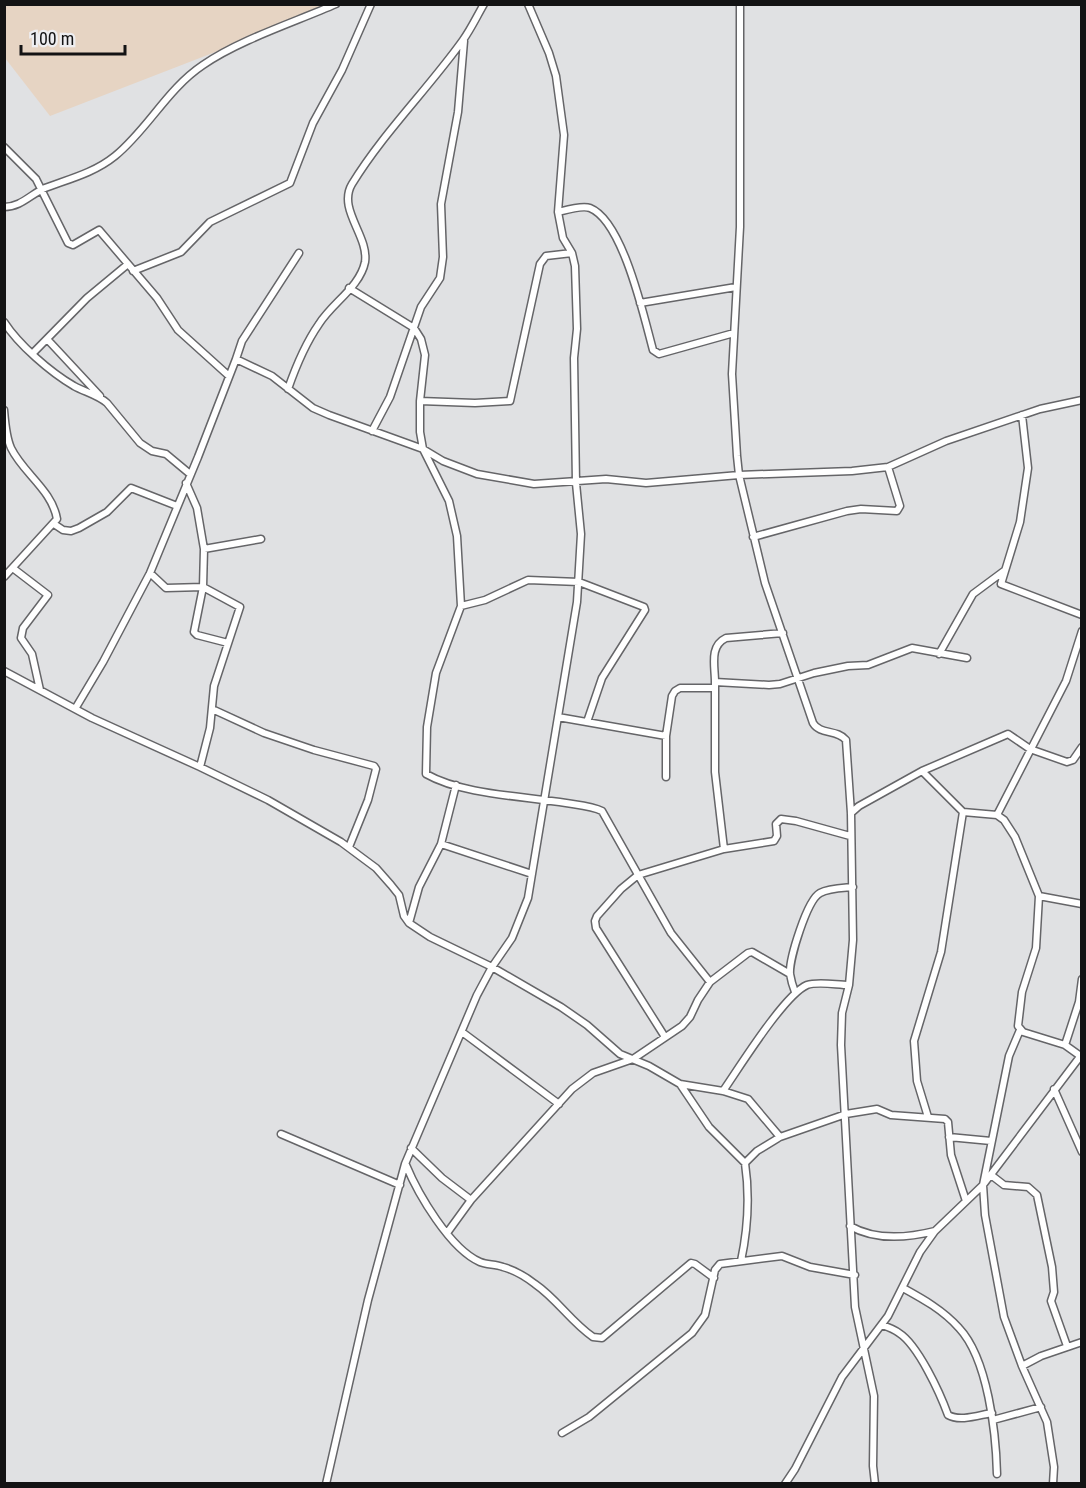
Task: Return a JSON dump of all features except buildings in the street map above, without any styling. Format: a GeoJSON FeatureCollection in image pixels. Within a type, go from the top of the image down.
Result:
{"type":"FeatureCollection","features":[{"type":"Feature","properties":{"kind":"street"},"geometry":{"type":"LineString","coordinates":[[4,207],[15,206],[42,189],[94,170],[116,155],[132,140],[166,99],[194,71],[206,63],[245,43],[336,4]]}},
{"type":"Feature","properties":{"kind":"street"},"geometry":{"type":"LineString","coordinates":[[133,271],[181,252],[210,222],[290,183],[313,123],[342,70],[371,4]]}},
{"type":"Feature","properties":{"kind":"street"},"geometry":{"type":"LineString","coordinates":[[288,389],[306,346],[320,322],[361,272],[365,261],[362,240],[348,202],[350,186],[385,137],[464,38],[484,4]]}},
{"type":"Feature","properties":{"kind":"street"},"geometry":{"type":"LineString","coordinates":[[326,1484],[368,1300],[405,1164],[477,995],[492,967],[512,938],[528,898],[579,582],[581,534],[576,483],[575,266],[572,254],[563,238],[558,212],[564,135],[556,76],[549,53],[528,4]]}},
{"type":"Feature","properties":{"kind":"street"},"geometry":{"type":"LineString","coordinates":[[740,4],[740,227],[732,374],[739,475],[765,584],[814,726],[840,734],[846,740],[851,813],[852,940],[849,985],[842,1013],[841,1045],[855,1307],[874,1396],[875,1484]]}},
{"type":"Feature","properties":{"kind":"street"},"geometry":{"type":"LineString","coordinates":[[372,431],[390,397],[421,307],[440,278],[443,257],[441,204],[458,112],[464,38]]}},
{"type":"Feature","properties":{"kind":"street"},"geometry":{"type":"LineString","coordinates":[[4,147],[32,172],[70,244],[73,245],[99,230],[157,298],[178,330],[229,376]]}},
{"type":"Feature","properties":{"kind":"street"},"geometry":{"type":"LineString","coordinates":[[558,212],[588,207],[607,223],[618,240],[640,303],[653,350],[659,354],[734,333]]}},
{"type":"Feature","properties":{"kind":"street"},"geometry":{"type":"LineString","coordinates":[[75,709],[103,662],[150,573],[198,457],[242,341],[299,253]]}},
{"type":"Feature","properties":{"kind":"street"},"geometry":{"type":"LineString","coordinates":[[420,401],[475,403],[510,401],[540,264],[546,256],[572,254]]}},
{"type":"Feature","properties":{"kind":"street"},"geometry":{"type":"LineString","coordinates":[[33,353],[87,298],[128,264]]}},
{"type":"Feature","properties":{"kind":"street"},"geometry":{"type":"LineString","coordinates":[[640,303],[736,287]]}},
{"type":"Feature","properties":{"kind":"street"},"geometry":{"type":"LineString","coordinates":[[349,288],[414,328],[424,347],[420,432],[423,449],[444,489],[457,536],[461,606],[436,673],[427,728],[425,771],[430,777],[456,785],[496,794],[544,799],[602,811],[671,933],[710,982]]}},
{"type":"Feature","properties":{"kind":"street"},"geometry":{"type":"LineString","coordinates":[[4,322],[15,337],[73,385],[102,398]]}},
{"type":"Feature","properties":{"kind":"street"},"geometry":{"type":"LineString","coordinates":[[47,339],[112,407],[140,443],[152,451],[166,454],[190,474]]}},
{"type":"Feature","properties":{"kind":"street"},"geometry":{"type":"LineString","coordinates":[[236,359],[262,370],[312,408],[423,449],[443,461],[483,476],[528,483],[576,483],[606,479],[646,483],[888,466],[946,441],[1022,416],[1082,400]]}},
{"type":"Feature","properties":{"kind":"street"},"geometry":{"type":"LineString","coordinates":[[4,410],[10,445],[49,499],[57,515],[54,524],[4,578]]}},
{"type":"Feature","properties":{"kind":"street"},"geometry":{"type":"LineString","coordinates":[[1022,416],[1028,468],[1020,522],[1001,581],[1004,586],[1082,615]]}},
{"type":"Feature","properties":{"kind":"street"},"geometry":{"type":"LineString","coordinates":[[753,537],[847,511],[861,509],[897,511],[900,506],[888,466]]}},
{"type":"Feature","properties":{"kind":"street"},"geometry":{"type":"LineString","coordinates":[[186,483],[197,508],[204,549],[203,587],[195,634],[228,642]]}},
{"type":"Feature","properties":{"kind":"street"},"geometry":{"type":"LineString","coordinates":[[54,524],[63,530],[71,531],[79,528],[107,512],[131,488],[177,506]]}},
{"type":"Feature","properties":{"kind":"street"},"geometry":{"type":"LineString","coordinates":[[204,549],[261,539]]}},
{"type":"Feature","properties":{"kind":"street"},"geometry":{"type":"LineString","coordinates":[[14,569],[48,595],[23,628],[21,638],[32,654],[40,690]]}},
{"type":"Feature","properties":{"kind":"street"},"geometry":{"type":"LineString","coordinates":[[939,654],[973,594],[1004,571]]}},
{"type":"Feature","properties":{"kind":"street"},"geometry":{"type":"LineString","coordinates":[[150,573],[166,588],[203,587],[240,606],[214,686],[210,728],[201,767]]}},
{"type":"Feature","properties":{"kind":"street"},"geometry":{"type":"LineString","coordinates":[[461,606],[495,596],[528,580],[579,582],[641,604],[645,610],[602,678],[587,722]]}},
{"type":"Feature","properties":{"kind":"street"},"geometry":{"type":"LineString","coordinates":[[997,815],[1066,681],[1082,631]]}},
{"type":"Feature","properties":{"kind":"street"},"geometry":{"type":"LineString","coordinates":[[724,849],[714,772],[714,649],[720,640],[726,638],[783,633]]}},
{"type":"Feature","properties":{"kind":"street"},"geometry":{"type":"LineString","coordinates":[[666,777],[666,736],[672,696],[680,688],[715,685],[769,685],[848,666],[868,665],[912,648],[967,658]]}},
{"type":"Feature","properties":{"kind":"street"},"geometry":{"type":"LineString","coordinates":[[4,671],[75,709],[268,800],[349,847],[376,868],[396,890],[404,916],[409,923],[430,937],[492,967],[574,1015],[614,1050],[650,1066],[680,1084],[723,1091],[748,1099],[780,1137]]}},
{"type":"Feature","properties":{"kind":"street"},"geometry":{"type":"LineString","coordinates":[[212,709],[264,733],[314,750],[374,766],[376,769],[369,800],[349,847]]}},
{"type":"Feature","properties":{"kind":"street"},"geometry":{"type":"LineString","coordinates":[[558,717],[666,736]]}},
{"type":"Feature","properties":{"kind":"street"},"geometry":{"type":"LineString","coordinates":[[851,813],[922,771],[1004,735],[1011,735],[1030,749],[1066,762],[1073,760],[1082,747]]}},
{"type":"Feature","properties":{"kind":"street"},"geometry":{"type":"LineString","coordinates":[[922,771],[963,812],[997,815],[1010,827],[1039,896],[1036,948],[1022,992],[1018,1026],[1020,1030],[1009,1056],[983,1185],[985,1215],[1004,1317],[1022,1366],[1047,1422],[1053,1484]]}},
{"type":"Feature","properties":{"kind":"street"},"geometry":{"type":"LineString","coordinates":[[409,923],[419,887],[441,844],[456,785]]}},
{"type":"Feature","properties":{"kind":"street"},"geometry":{"type":"LineString","coordinates":[[928,1117],[917,1081],[914,1041],[941,952],[963,812]]}},
{"type":"Feature","properties":{"kind":"street"},"geometry":{"type":"LineString","coordinates":[[665,1038],[596,928],[597,916],[621,889],[638,875],[724,849],[774,841],[777,836],[776,824],[781,819],[850,836]]}},
{"type":"Feature","properties":{"kind":"street"},"geometry":{"type":"LineString","coordinates":[[441,844],[532,874]]}},
{"type":"Feature","properties":{"kind":"street"},"geometry":{"type":"LineString","coordinates":[[795,992],[790,974],[792,954],[802,923],[815,897],[823,892],[852,887]]}},
{"type":"Feature","properties":{"kind":"street"},"geometry":{"type":"LineString","coordinates":[[1039,896],[1082,904]]}},
{"type":"Feature","properties":{"kind":"street"},"geometry":{"type":"LineString","coordinates":[[447,1233],[471,1200],[572,1089],[593,1073],[633,1059],[686,1022],[710,982],[750,952],[790,974]]}},
{"type":"Feature","properties":{"kind":"street"},"geometry":{"type":"LineString","coordinates":[[1065,1045],[1079,1002],[1082,979]]}},
{"type":"Feature","properties":{"kind":"street"},"geometry":{"type":"LineString","coordinates":[[723,1091],[795,992],[809,984],[849,985]]}},
{"type":"Feature","properties":{"kind":"street"},"geometry":{"type":"LineString","coordinates":[[785,1484],[805,1451],[842,1377],[882,1325],[920,1252],[935,1231],[983,1185],[1080,1054],[1065,1045],[1020,1030]]}},
{"type":"Feature","properties":{"kind":"street"},"geometry":{"type":"LineString","coordinates":[[462,1032],[559,1104]]}},
{"type":"Feature","properties":{"kind":"street"},"geometry":{"type":"LineString","coordinates":[[680,1084],[709,1127],[745,1163],[748,1210],[741,1261]]}},
{"type":"Feature","properties":{"kind":"street"},"geometry":{"type":"LineString","coordinates":[[1054,1089],[1082,1152]]}},
{"type":"Feature","properties":{"kind":"street"},"geometry":{"type":"LineString","coordinates":[[745,1163],[757,1151],[780,1137],[846,1114],[877,1109],[891,1115],[946,1120],[951,1155],[966,1201]]}},
{"type":"Feature","properties":{"kind":"street"},"geometry":{"type":"LineString","coordinates":[[281,1134],[400,1185]]}},
{"type":"Feature","properties":{"kind":"street"},"geometry":{"type":"LineString","coordinates":[[949,1137],[991,1141]]}},
{"type":"Feature","properties":{"kind":"street"},"geometry":{"type":"LineString","coordinates":[[411,1148],[442,1178],[471,1200]]}},
{"type":"Feature","properties":{"kind":"street"},"geometry":{"type":"LineString","coordinates":[[405,1164],[417,1190],[447,1233],[468,1255],[479,1262],[502,1266],[535,1284],[551,1296],[593,1337],[602,1338],[691,1263],[714,1278]]}},
{"type":"Feature","properties":{"kind":"street"},"geometry":{"type":"LineString","coordinates":[[991,1175],[1004,1185],[1028,1187],[1037,1195],[1052,1267],[1054,1292],[1051,1301],[1067,1346]]}},
{"type":"Feature","properties":{"kind":"street"},"geometry":{"type":"LineString","coordinates":[[850,1226],[860,1232],[879,1236],[903,1237],[935,1231]]}},
{"type":"Feature","properties":{"kind":"street"},"geometry":{"type":"LineString","coordinates":[[562,1433],[589,1417],[692,1333],[705,1315],[716,1270],[720,1264],[782,1257],[810,1267],[855,1275]]}},
{"type":"Feature","properties":{"kind":"street"},"geometry":{"type":"LineString","coordinates":[[903,1288],[935,1306],[969,1339],[980,1365],[993,1417],[997,1474]]}},
{"type":"Feature","properties":{"kind":"street"},"geometry":{"type":"LineString","coordinates":[[882,1325],[898,1331],[908,1340],[934,1381],[948,1414],[959,1418],[993,1417],[1041,1407]]}},
{"type":"Feature","properties":{"kind":"street"},"geometry":{"type":"LineString","coordinates":[[1022,1366],[1041,1356],[1082,1342]]}},
{"type":"Feature","properties":{"kind":"shaded area"},"geometry":{"type":"Polygon","coordinates":[[[5,5],[337,5],[50,116],[5,58],[5,5]]]}}]}
